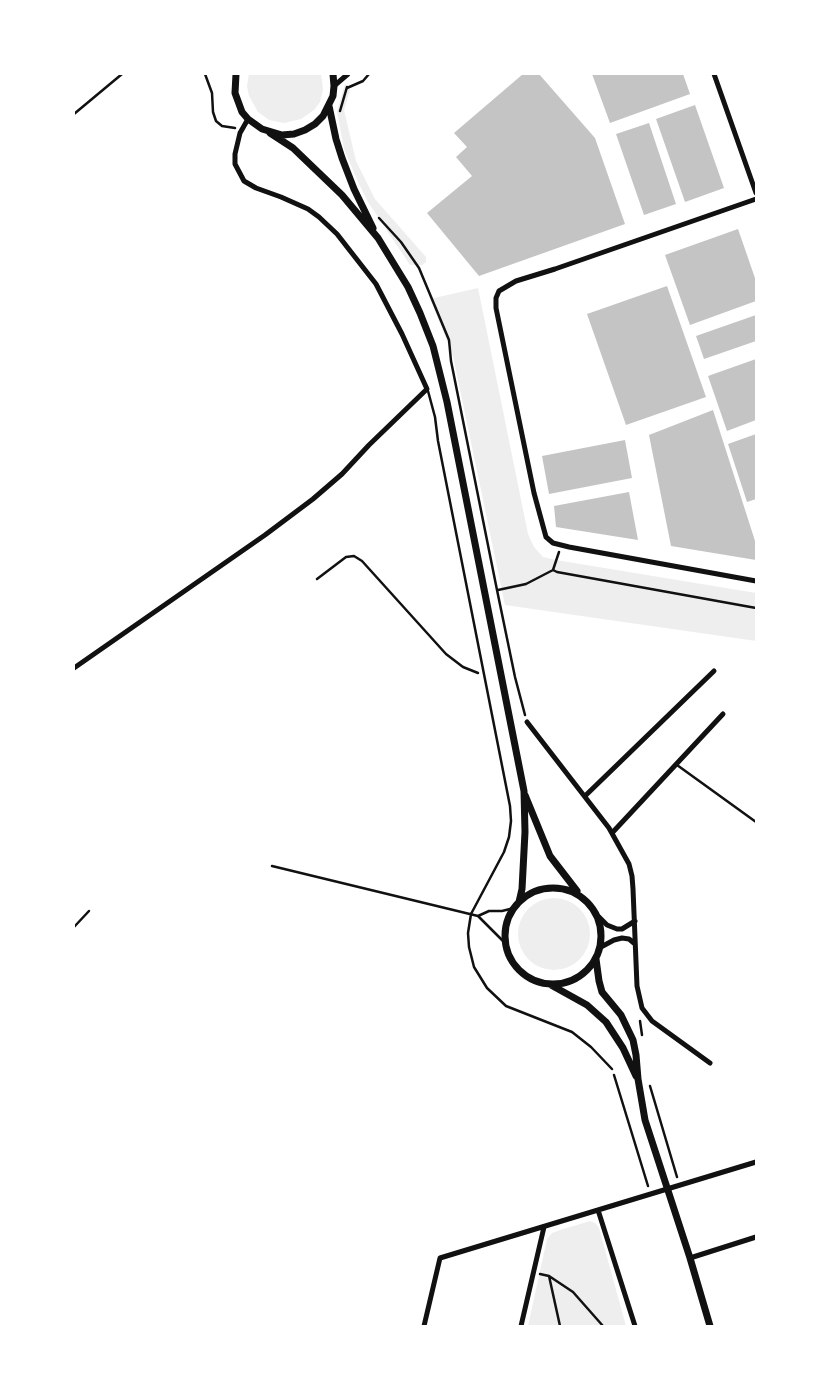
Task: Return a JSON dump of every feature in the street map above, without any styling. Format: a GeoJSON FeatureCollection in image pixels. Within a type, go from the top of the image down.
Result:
{"type":"FeatureCollection","features":[{"type":"Feature","properties":{"kind":"main road"},"geometry":{"type":"LineString","coordinates":[[229,74],[235,83]]}},
{"type":"Feature","properties":{"kind":"main road"},"geometry":{"type":"LineString","coordinates":[[236,74],[238,103],[248,120],[293,148],[342,195],[378,238]]}},
{"type":"Feature","properties":{"kind":"main road"},"geometry":{"type":"LineString","coordinates":[[333,74],[334,86],[330,106],[342,158],[378,238],[408,287],[433,346],[447,402],[524,791],[522,889],[508,919],[505,943],[512,961],[524,975],[532,980],[561,984],[582,975],[596,959],[602,937],[594,909],[550,856],[524,791]]}},
{"type":"Feature","properties":{"kind":"main road"},"geometry":{"type":"LineString","coordinates":[[270,133],[294,134],[305,130],[315,124],[330,106]]}},
{"type":"Feature","properties":{"kind":"main road"},"geometry":{"type":"LineString","coordinates":[[516,905],[532,892],[548,887],[565,888],[580,895]]}},
{"type":"Feature","properties":{"kind":"main road"},"geometry":{"type":"LineString","coordinates":[[596,959],[602,992],[621,1015],[633,1040],[645,1120],[710,1326]]}},
{"type":"Feature","properties":{"kind":"main road"},"geometry":{"type":"LineString","coordinates":[[550,984],[587,1005],[606,1023],[623,1048],[638,1079]]}},
{"type":"Feature","properties":{"kind":"street"},"geometry":{"type":"LineString","coordinates":[[714,74],[757,196],[516,281],[499,291],[496,308],[546,537],[552,543],[561,545],[757,581]]}},
{"type":"Feature","properties":{"kind":"street"},"geometry":{"type":"LineString","coordinates":[[334,86],[348,77]]}},
{"type":"Feature","properties":{"kind":"street"},"geometry":{"type":"LineString","coordinates":[[74,668],[313,499],[342,474],[369,444],[427,389],[376,284],[337,234],[308,209],[244,181],[236,164],[237,145],[248,120]]}},
{"type":"Feature","properties":{"kind":"street"},"geometry":{"type":"LineString","coordinates":[[585,796],[714,671]]}},
{"type":"Feature","properties":{"kind":"street"},"geometry":{"type":"LineString","coordinates":[[612,833],[723,714]]}},
{"type":"Feature","properties":{"kind":"street"},"geometry":{"type":"LineString","coordinates":[[527,722],[585,796],[622,850],[632,876],[637,986],[642,1008],[652,1021],[710,1063]]}},
{"type":"Feature","properties":{"kind":"street"},"geometry":{"type":"LineString","coordinates":[[598,917],[617,929],[635,921]]}},
{"type":"Feature","properties":{"kind":"street"},"geometry":{"type":"LineString","coordinates":[[601,947],[622,938],[635,944]]}},
{"type":"Feature","properties":{"kind":"street"},"geometry":{"type":"LineString","coordinates":[[424,1326],[439,1258],[757,1162]]}},
{"type":"Feature","properties":{"kind":"street"},"geometry":{"type":"LineString","coordinates":[[598,1210],[635,1326]]}},
{"type":"Feature","properties":{"kind":"street"},"geometry":{"type":"LineString","coordinates":[[521,1326],[544,1227]]}},
{"type":"Feature","properties":{"kind":"street"},"geometry":{"type":"LineString","coordinates":[[690,1258],[757,1237]]}},
{"type":"Feature","properties":{"kind":"lane"},"geometry":{"type":"LineString","coordinates":[[427,389],[435,417],[508,793],[511,821],[505,852],[471,914],[468,933],[474,967],[487,988],[506,1006],[572,1032],[612,1069]]}},
{"type":"Feature","properties":{"kind":"lane"},"geometry":{"type":"LineString","coordinates":[[676,765],[757,822]]}},
{"type":"Feature","properties":{"kind":"lane"},"geometry":{"type":"LineString","coordinates":[[272,866],[478,916],[505,943]]}},
{"type":"Feature","properties":{"kind":"lane"},"geometry":{"type":"LineString","coordinates":[[478,916],[516,905]]}},
{"type":"Feature","properties":{"kind":"path"},"geometry":{"type":"LineString","coordinates":[[74,114],[122,74]]}},
{"type":"Feature","properties":{"kind":"path"},"geometry":{"type":"LineString","coordinates":[[205,74],[212,93],[216,121],[222,126],[242,129]]}},
{"type":"Feature","properties":{"kind":"path"},"geometry":{"type":"LineString","coordinates":[[347,88],[363,81],[369,74]]}},
{"type":"Feature","properties":{"kind":"path"},"geometry":{"type":"LineString","coordinates":[[340,117],[348,77]]}},
{"type":"Feature","properties":{"kind":"path"},"geometry":{"type":"LineString","coordinates":[[375,210],[419,268],[449,340],[497,590],[527,722]]}},
{"type":"Feature","properties":{"kind":"path"},"geometry":{"type":"LineString","coordinates":[[553,570],[561,545]]}},
{"type":"Feature","properties":{"kind":"path"},"geometry":{"type":"LineString","coordinates":[[317,579],[346,557],[354,556],[362,561],[446,654],[463,667],[485,677]]}},
{"type":"Feature","properties":{"kind":"path"},"geometry":{"type":"LineString","coordinates":[[484,592],[526,584],[553,570],[757,608]]}},
{"type":"Feature","properties":{"kind":"path"},"geometry":{"type":"LineString","coordinates":[[74,926],[89,911]]}},
{"type":"Feature","properties":{"kind":"path"},"geometry":{"type":"LineString","coordinates":[[638,1010],[642,1041]]}},
{"type":"Feature","properties":{"kind":"path"},"geometry":{"type":"LineString","coordinates":[[612,1069],[651,1194]]}},
{"type":"Feature","properties":{"kind":"path"},"geometry":{"type":"LineString","coordinates":[[648,1079],[679,1186]]}},
{"type":"Feature","properties":{"kind":"path"},"geometry":{"type":"LineString","coordinates":[[533,1273],[549,1276],[573,1293],[603,1326]]}},
{"type":"Feature","properties":{"kind":"path"},"geometry":{"type":"LineString","coordinates":[[549,1276],[560,1326]]}},
{"type":"Feature","properties":{"kind":"shaded area"},"geometry":{"type":"Polygon","coordinates":[[[249,74],[321,74],[323,90],[320,102],[301,119],[284,123],[269,120],[258,112],[249,96],[249,74]]]}},
{"type":"Feature","properties":{"kind":"shaded area"},"geometry":{"type":"Polygon","coordinates":[[[345,84],[350,90],[344,110],[356,161],[375,199],[426,257],[426,262],[422,265],[410,265],[368,202],[344,149],[337,112],[345,84]]]}},
{"type":"Feature","properties":{"kind":"shaded area"},"geometry":{"type":"Polygon","coordinates":[[[478,288],[528,534],[534,547],[543,557],[556,560],[756,593],[756,641],[505,605],[453,356],[430,299],[478,288]]]}},
{"type":"Feature","properties":{"kind":"shaded area"},"geometry":{"type":"Polygon","coordinates":[[[554,898],[574,904],[584,914],[590,934],[584,954],[574,964],[554,970],[534,964],[524,954],[518,934],[524,914],[534,904],[554,898]]]}},
{"type":"Feature","properties":{"kind":"shaded area"},"geometry":{"type":"Polygon","coordinates":[[[590,1221],[599,1228],[626,1326],[528,1326],[547,1239],[552,1233],[590,1221]]]}},
{"type":"Feature","properties":{"kind":"building"},"geometry":{"type":"Polygon","coordinates":[[[523,74],[539,74],[595,138],[625,224],[479,276],[427,213],[472,176],[456,157],[467,147],[454,133],[523,74]]]}},
{"type":"Feature","properties":{"kind":"building"},"geometry":{"type":"Polygon","coordinates":[[[592,74],[683,74],[690,94],[610,123],[592,74]]]}},
{"type":"Feature","properties":{"kind":"building"},"geometry":{"type":"Polygon","coordinates":[[[695,105],[724,188],[685,202],[656,119],[695,105]]]}},
{"type":"Feature","properties":{"kind":"building"},"geometry":{"type":"Polygon","coordinates":[[[649,123],[676,204],[644,215],[616,134],[649,123]]]}},
{"type":"Feature","properties":{"kind":"building"},"geometry":{"type":"Polygon","coordinates":[[[738,229],[756,281],[756,301],[690,325],[665,255],[738,229]]]}},
{"type":"Feature","properties":{"kind":"building"},"geometry":{"type":"Polygon","coordinates":[[[667,286],[706,397],[626,425],[587,314],[667,286]]]}},
{"type":"Feature","properties":{"kind":"building"},"geometry":{"type":"Polygon","coordinates":[[[756,315],[756,341],[704,359],[696,336],[756,315]]]}},
{"type":"Feature","properties":{"kind":"building"},"geometry":{"type":"Polygon","coordinates":[[[756,359],[756,420],[727,431],[708,376],[756,359]]]}},
{"type":"Feature","properties":{"kind":"building"},"geometry":{"type":"Polygon","coordinates":[[[713,410],[756,544],[756,560],[671,546],[649,435],[713,410]]]}},
{"type":"Feature","properties":{"kind":"building"},"geometry":{"type":"Polygon","coordinates":[[[756,434],[756,499],[747,502],[728,444],[756,434]]]}},
{"type":"Feature","properties":{"kind":"building"},"geometry":{"type":"Polygon","coordinates":[[[625,440],[632,478],[549,494],[542,456],[625,440]]]}},
{"type":"Feature","properties":{"kind":"building"},"geometry":{"type":"Polygon","coordinates":[[[629,492],[638,540],[556,527],[554,506],[629,492]]]}}]}
